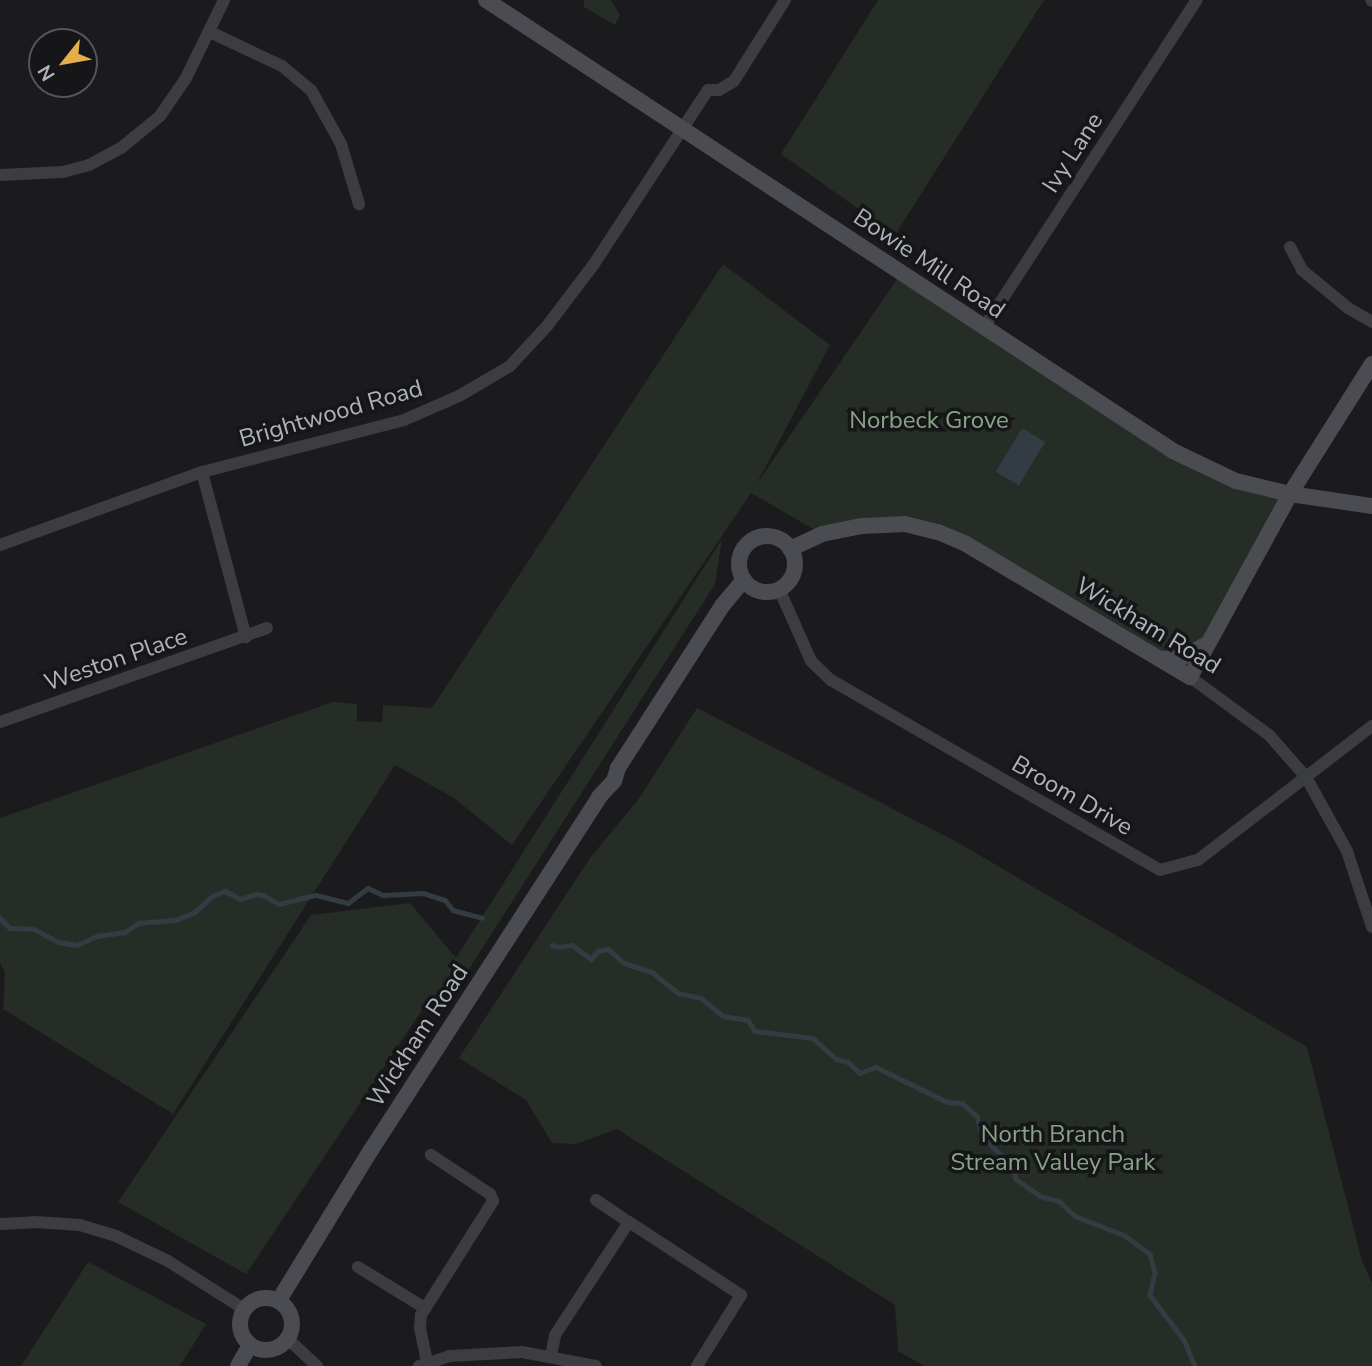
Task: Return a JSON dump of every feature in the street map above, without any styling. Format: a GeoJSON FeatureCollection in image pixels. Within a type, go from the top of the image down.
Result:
{"type":"FeatureCollection","features":[{"type":"Feature","properties":{"kind":"street"},"geometry":{"type":"LineString","coordinates":[[0,175],[63,172],[89,164],[121,148],[160,116],[187,78],[224,0]]}},
{"type":"Feature","properties":{"kind":"street","name":"Bowie Mill Road"},"geometry":{"type":"LineString","coordinates":[[486,0],[1172,451],[1236,481],[1290,494],[1372,506]]}},
{"type":"Feature","properties":{"kind":"street","name":"Brightwood Road"},"geometry":{"type":"LineString","coordinates":[[0,545],[202,472],[404,420],[459,396],[510,366],[547,326],[594,264],[708,90],[719,90],[734,81],[785,0]]}},
{"type":"Feature","properties":{"kind":"street","name":"Ivy Lane"},"geometry":{"type":"LineString","coordinates":[[984,329],[1197,0]]}},
{"type":"Feature","properties":{"kind":"street"},"geometry":{"type":"LineString","coordinates":[[210,32],[246,46],[282,66],[311,90],[341,144],[359,204]]}},
{"type":"Feature","properties":{"kind":"street"},"geometry":{"type":"LineString","coordinates":[[1290,247],[1301,271],[1348,308],[1372,322]]}},
{"type":"Feature","properties":{"kind":"street"},"geometry":{"type":"LineString","coordinates":[[1190,677],[1290,494],[1372,364]]}},
{"type":"Feature","properties":{"kind":"street"},"geometry":{"type":"LineString","coordinates":[[202,472],[246,636]]}},
{"type":"Feature","properties":{"kind":"street","name":"Wickham Road"},"geometry":{"type":"LineString","coordinates":[[790,550],[822,534],[862,527],[905,524],[938,532],[966,544],[1190,677],[1257,725],[1283,748],[1306,777],[1347,851],[1372,927]]}},
{"type":"Feature","properties":{"kind":"street"},"geometry":{"type":"LineString","coordinates":[[759,537],[777,538],[790,550],[794,561],[793,572],[788,582],[779,589],[756,590],[744,580],[739,564],[740,555],[751,541],[759,537]]}},
{"type":"Feature","properties":{"kind":"street","name":"Wickham Road"},"geometry":{"type":"LineString","coordinates":[[279,1300],[371,1150],[599,797],[598,790],[609,770],[618,768],[722,606],[744,580]]}},
{"type":"Feature","properties":{"kind":"street","name":"Broom Drive"},"geometry":{"type":"LineString","coordinates":[[779,589],[811,661],[825,676],[1160,870],[1198,860],[1372,726]]}},
{"type":"Feature","properties":{"kind":"street","name":"Weston Place"},"geometry":{"type":"LineString","coordinates":[[0,722],[267,628]]}},
{"type":"Feature","properties":{"kind":"street"},"geometry":{"type":"LineString","coordinates":[[1160,659],[1181,658],[1209,643]]}},
{"type":"Feature","properties":{"kind":"street"},"geometry":{"type":"LineString","coordinates":[[431,1155],[490,1194],[493,1201],[425,1308],[420,1328],[425,1365],[449,1356],[522,1352],[596,1366]]}},
{"type":"Feature","properties":{"kind":"street"},"geometry":{"type":"LineString","coordinates":[[596,1200],[741,1295],[697,1366]]}},
{"type":"Feature","properties":{"kind":"street"},"geometry":{"type":"LineString","coordinates":[[0,1224],[34,1222],[80,1225],[116,1236],[168,1261],[244,1309]]}},
{"type":"Feature","properties":{"kind":"street"},"geometry":{"type":"LineString","coordinates":[[551,1356],[555,1335],[629,1222]]}},
{"type":"Feature","properties":{"kind":"street"},"geometry":{"type":"LineString","coordinates":[[358,1267],[425,1308]]}},
{"type":"Feature","properties":{"kind":"street"},"geometry":{"type":"LineString","coordinates":[[260,1298],[279,1300],[291,1313],[292,1331],[288,1339],[282,1345],[267,1351],[250,1345],[240,1329],[244,1309],[260,1298]]}},
{"type":"Feature","properties":{"kind":"street"},"geometry":{"type":"LineString","coordinates":[[288,1339],[317,1366]]}},
{"type":"Feature","properties":{"kind":"street"},"geometry":{"type":"LineString","coordinates":[[238,1366],[250,1345]]}},
{"type":"Feature","properties":{"kind":"green space"},"geometry":{"type":"Polygon","coordinates":[[[584,0],[611,0],[620,15],[615,25],[584,7],[584,0]]]}},
{"type":"Feature","properties":{"kind":"green space"},"geometry":{"type":"Polygon","coordinates":[[[878,0],[1044,0],[895,235],[781,154],[878,0]]]}},
{"type":"Feature","properties":{"kind":"green space","name":"Norbeck Grove"},"geometry":{"type":"Polygon","coordinates":[[[723,264],[830,345],[756,485],[902,272],[1173,451],[1290,494],[1190,677],[966,544],[905,524],[822,534],[751,493],[512,845],[454,798],[395,765],[173,1114],[3,1009],[5,973],[0,963],[0,818],[333,702],[357,704],[357,721],[382,722],[383,705],[432,708],[723,264]]]}},
{"type":"Feature","properties":{"kind":"green space"},"geometry":{"type":"Polygon","coordinates":[[[722,539],[715,584],[439,1016],[425,1007],[432,995],[246,1274],[118,1202],[311,915],[410,903],[456,958],[722,539]]]}},
{"type":"Feature","properties":{"kind":"green space","name":"North Branch Stream Valley Park"},"geometry":{"type":"Polygon","coordinates":[[[697,708],[955,841],[1307,1047],[1362,1261],[1372,1283],[1372,1366],[924,1366],[898,1351],[895,1305],[617,1129],[576,1144],[552,1143],[526,1100],[459,1058],[590,858],[638,800],[697,708]]]}},
{"type":"Feature","properties":{"kind":"green space"},"geometry":{"type":"Polygon","coordinates":[[[88,1262],[206,1324],[180,1366],[21,1366],[88,1262]]]}},
{"type":"Feature","properties":{"kind":"shaded area"},"geometry":{"type":"Polygon","coordinates":[[[1022,428],[1045,442],[1019,486],[996,472],[1022,428]]]}},
{"type":"Feature","properties":{"kind":"waterway"},"geometry":{"type":"LineString","coordinates":[[0,918],[10,928],[34,929],[58,942],[77,945],[97,936],[125,932],[139,923],[176,920],[195,912],[212,896],[225,891],[241,899],[256,894],[263,895],[279,904],[316,895],[348,903],[368,888],[383,895],[423,893],[445,900],[453,910],[482,918]]}},
{"type":"Feature","properties":{"kind":"waterway"},"geometry":{"type":"LineString","coordinates":[[552,945],[572,945],[591,959],[598,951],[608,949],[624,963],[652,972],[678,993],[701,998],[723,1016],[748,1020],[755,1031],[813,1038],[836,1059],[848,1062],[860,1073],[876,1067],[947,1102],[962,1103],[977,1116],[982,1135],[1014,1169],[1016,1179],[1040,1196],[1059,1201],[1075,1216],[1124,1235],[1150,1254],[1155,1273],[1150,1295],[1184,1340],[1195,1366]]}}]}
